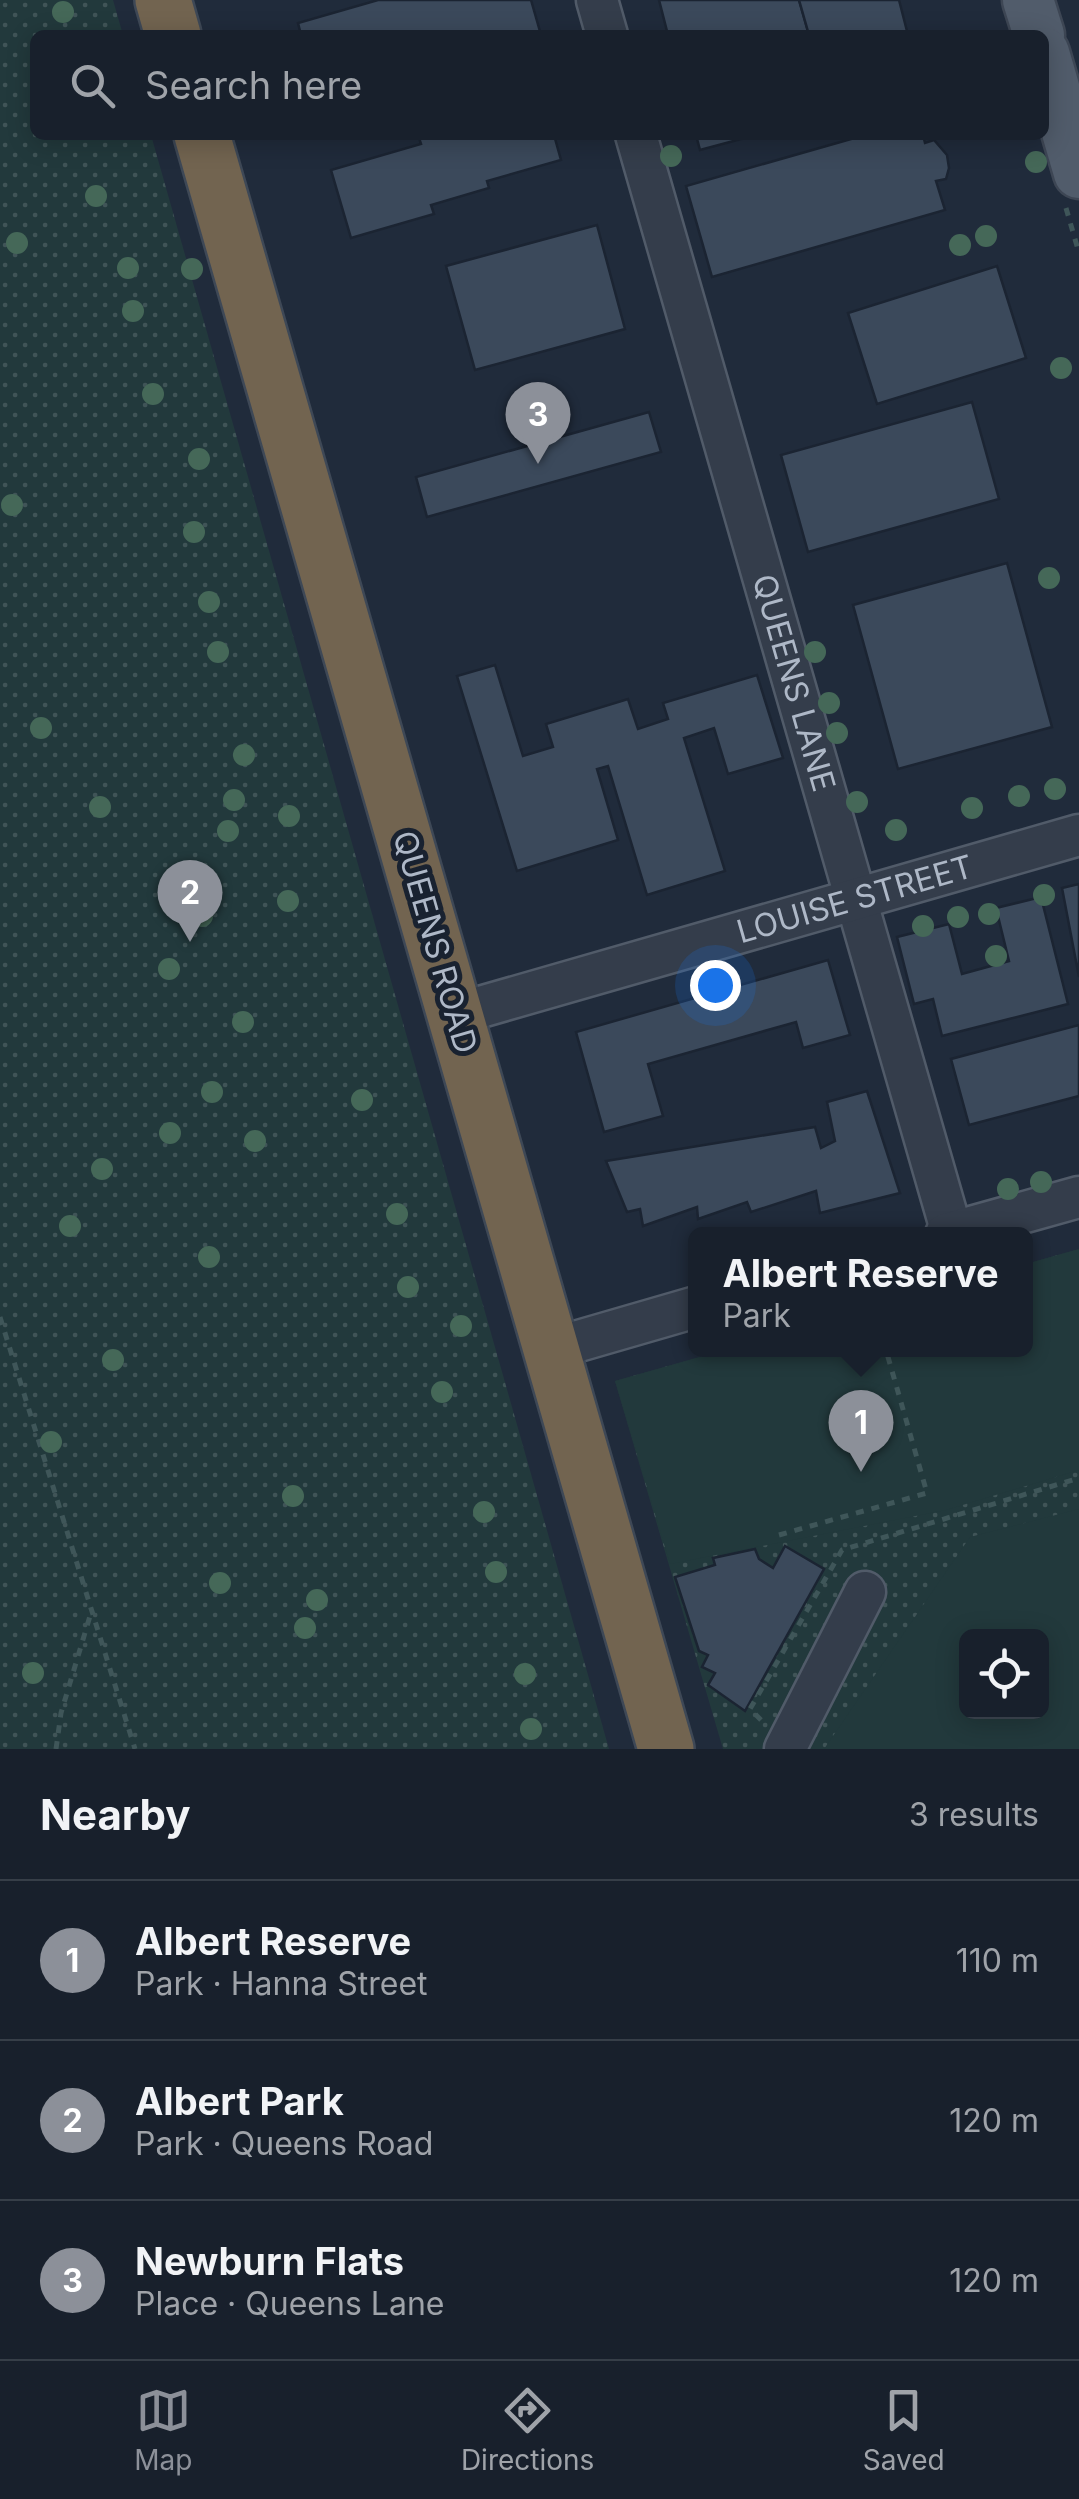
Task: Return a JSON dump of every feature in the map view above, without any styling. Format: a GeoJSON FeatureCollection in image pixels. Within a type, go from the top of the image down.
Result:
{"type":"FeatureCollection","features":[{"type":"Feature","properties":{"kind":"highway"},"geometry":{"type":"LineString","coordinates":[[164,0],[172,30]]}},
{"type":"Feature","properties":{"kind":"highway","name":"QUEENS ROAD"},"geometry":{"type":"LineString","coordinates":[[203,140],[666,1749]]}},
{"type":"Feature","properties":{"kind":"main road"},"geometry":{"type":"LineString","coordinates":[[1028,0],[1037,30]]}},
{"type":"Feature","properties":{"kind":"main road"},"geometry":{"type":"LineString","coordinates":[[1049,71],[1079,173]]}},
{"type":"Feature","properties":{"kind":"street"},"geometry":{"type":"LineString","coordinates":[[597,0],[606,30]]}},
{"type":"Feature","properties":{"kind":"street","name":"QUEENS LANE"},"geometry":{"type":"LineString","coordinates":[[637,140],[947,1227]]}},
{"type":"Feature","properties":{"kind":"street","name":"LOUISE STREET"},"geometry":{"type":"LineString","coordinates":[[456,1014],[1079,835]]}},
{"type":"Feature","properties":{"kind":"street"},"geometry":{"type":"LineString","coordinates":[[974,1227],[1079,1197]]}},
{"type":"Feature","properties":{"kind":"street"},"geometry":{"type":"LineString","coordinates":[[551,1349],[688,1309]]}},
{"type":"Feature","properties":{"kind":"street"},"geometry":{"type":"LineString","coordinates":[[784,1749],[865,1592]]}},
{"type":"Feature","properties":{"kind":"path"},"geometry":{"type":"LineString","coordinates":[[0,1317],[135,1749]]}},
{"type":"Feature","properties":{"kind":"path"},"geometry":{"type":"LineString","coordinates":[[779,1535],[927,1493],[888,1357]]}},
{"type":"Feature","properties":{"kind":"path"},"geometry":{"type":"LineString","coordinates":[[56,1749],[61,1713],[91,1613]]}},
{"type":"Feature","properties":{"kind":"green space"},"geometry":{"type":"Polygon","coordinates":[[[0,0],[113,0],[122,30],[30,30],[30,140],[152,140],[609,1749],[0,1749],[0,0]]]}},
{"type":"Feature","properties":{"kind":"green space"},"geometry":{"type":"Polygon","coordinates":[[[1079,1249],[1079,1749],[723,1749],[615,1381],[699,1357],[1033,1357],[1033,1262],[1079,1249]]]}},
{"type":"Feature","properties":{"kind":"green space"},"geometry":{"type":"Polygon","coordinates":[[[1079,1249],[1079,1470],[946,1510],[670,1564],[615,1381],[700,1357],[1033,1357],[1033,1262],[1079,1249]]]}},
{"type":"Feature","properties":{"kind":"green space"},"geometry":{"type":"Polygon","coordinates":[[[1079,1509],[1079,1749],[824,1749],[970,1537],[1079,1509]]]}},
{"type":"Feature","properties":{"kind":"building"},"geometry":{"type":"Polygon","coordinates":[[[378,0],[531,0],[540,30],[300,30],[298,23],[378,0]]]}},
{"type":"Feature","properties":{"kind":"building"},"geometry":{"type":"Polygon","coordinates":[[[659,0],[799,0],[808,30],[667,30],[659,0]]]}},
{"type":"Feature","properties":{"kind":"building"},"geometry":{"type":"Polygon","coordinates":[[[799,0],[899,0],[907,30],[808,30],[799,0]]]}},
{"type":"Feature","properties":{"kind":"building"},"geometry":{"type":"Polygon","coordinates":[[[420,140],[555,140],[561,160],[487,181],[489,188],[431,205],[434,214],[351,238],[331,170],[421,144],[420,140]]]}},
{"type":"Feature","properties":{"kind":"building"},"geometry":{"type":"Polygon","coordinates":[[[697,140],[737,140],[700,150],[697,140]]]}},
{"type":"Feature","properties":{"kind":"building"},"geometry":{"type":"Polygon","coordinates":[[[847,140],[934,140],[947,155],[949,168],[946,179],[936,181],[945,210],[712,277],[686,186],[847,140]]]}},
{"type":"Feature","properties":{"kind":"building"},"geometry":{"type":"Polygon","coordinates":[[[597,225],[625,329],[475,370],[446,266],[597,225]]]}},
{"type":"Feature","properties":{"kind":"building"},"geometry":{"type":"Polygon","coordinates":[[[997,266],[1026,358],[877,404],[848,313],[997,266]]]}},
{"type":"Feature","properties":{"kind":"building"},"geometry":{"type":"Polygon","coordinates":[[[972,402],[999,499],[808,552],[781,455],[972,402]]]}},
{"type":"Feature","properties":{"kind":"building"},"geometry":{"type":"Polygon","coordinates":[[[649,412],[661,452],[427,517],[416,477],[649,412]]]}},
{"type":"Feature","properties":{"kind":"building"},"geometry":{"type":"Polygon","coordinates":[[[1007,563],[1052,727],[898,769],[853,605],[1007,563]]]}},
{"type":"Feature","properties":{"kind":"building"},"geometry":{"type":"Polygon","coordinates":[[[495,665],[523,756],[553,747],[546,724],[628,699],[638,729],[668,719],[663,703],[757,675],[783,758],[728,774],[714,728],[684,738],[725,871],[647,895],[608,766],[597,769],[618,840],[517,871],[457,676],[495,665]]]}},
{"type":"Feature","properties":{"kind":"building"},"geometry":{"type":"Polygon","coordinates":[[[1079,884],[1079,977],[1062,888],[1079,884]]]}},
{"type":"Feature","properties":{"kind":"building"},"geometry":{"type":"Polygon","coordinates":[[[1041,897],[1068,1004],[942,1036],[933,999],[914,1004],[897,937],[949,924],[962,974],[1009,961],[996,908],[1041,897]]]}},
{"type":"Feature","properties":{"kind":"building"},"geometry":{"type":"Polygon","coordinates":[[[828,960],[850,1035],[803,1048],[796,1022],[648,1064],[663,1116],[604,1132],[576,1032],[828,960]]]}},
{"type":"Feature","properties":{"kind":"building"},"geometry":{"type":"Polygon","coordinates":[[[1079,1025],[1079,1096],[969,1125],[951,1059],[1079,1025]]]}},
{"type":"Feature","properties":{"kind":"building"},"geometry":{"type":"Polygon","coordinates":[[[867,1091],[900,1193],[820,1213],[816,1191],[751,1212],[747,1202],[698,1219],[697,1207],[643,1226],[640,1209],[627,1212],[606,1161],[815,1127],[821,1148],[835,1141],[827,1102],[867,1091]]]}},
{"type":"Feature","properties":{"kind":"building"},"geometry":{"type":"Polygon","coordinates":[[[785,1546],[824,1569],[745,1711],[708,1685],[715,1673],[702,1667],[708,1655],[699,1651],[675,1577],[715,1565],[713,1558],[755,1549],[759,1559],[773,1568],[785,1546]]]}},
{"type":"Feature","properties":{"kind":"place","name":"Newburn Flats"},"geometry":{"type":"Point","coordinates":[538,464]}},
{"type":"Feature","properties":{"kind":"place","name":"Albert Park"},"geometry":{"type":"Point","coordinates":[190,942]}},
{"type":"Feature","properties":{"kind":"place","name":"Albert Reserve"},"geometry":{"type":"Point","coordinates":[861,1472]}}]}
